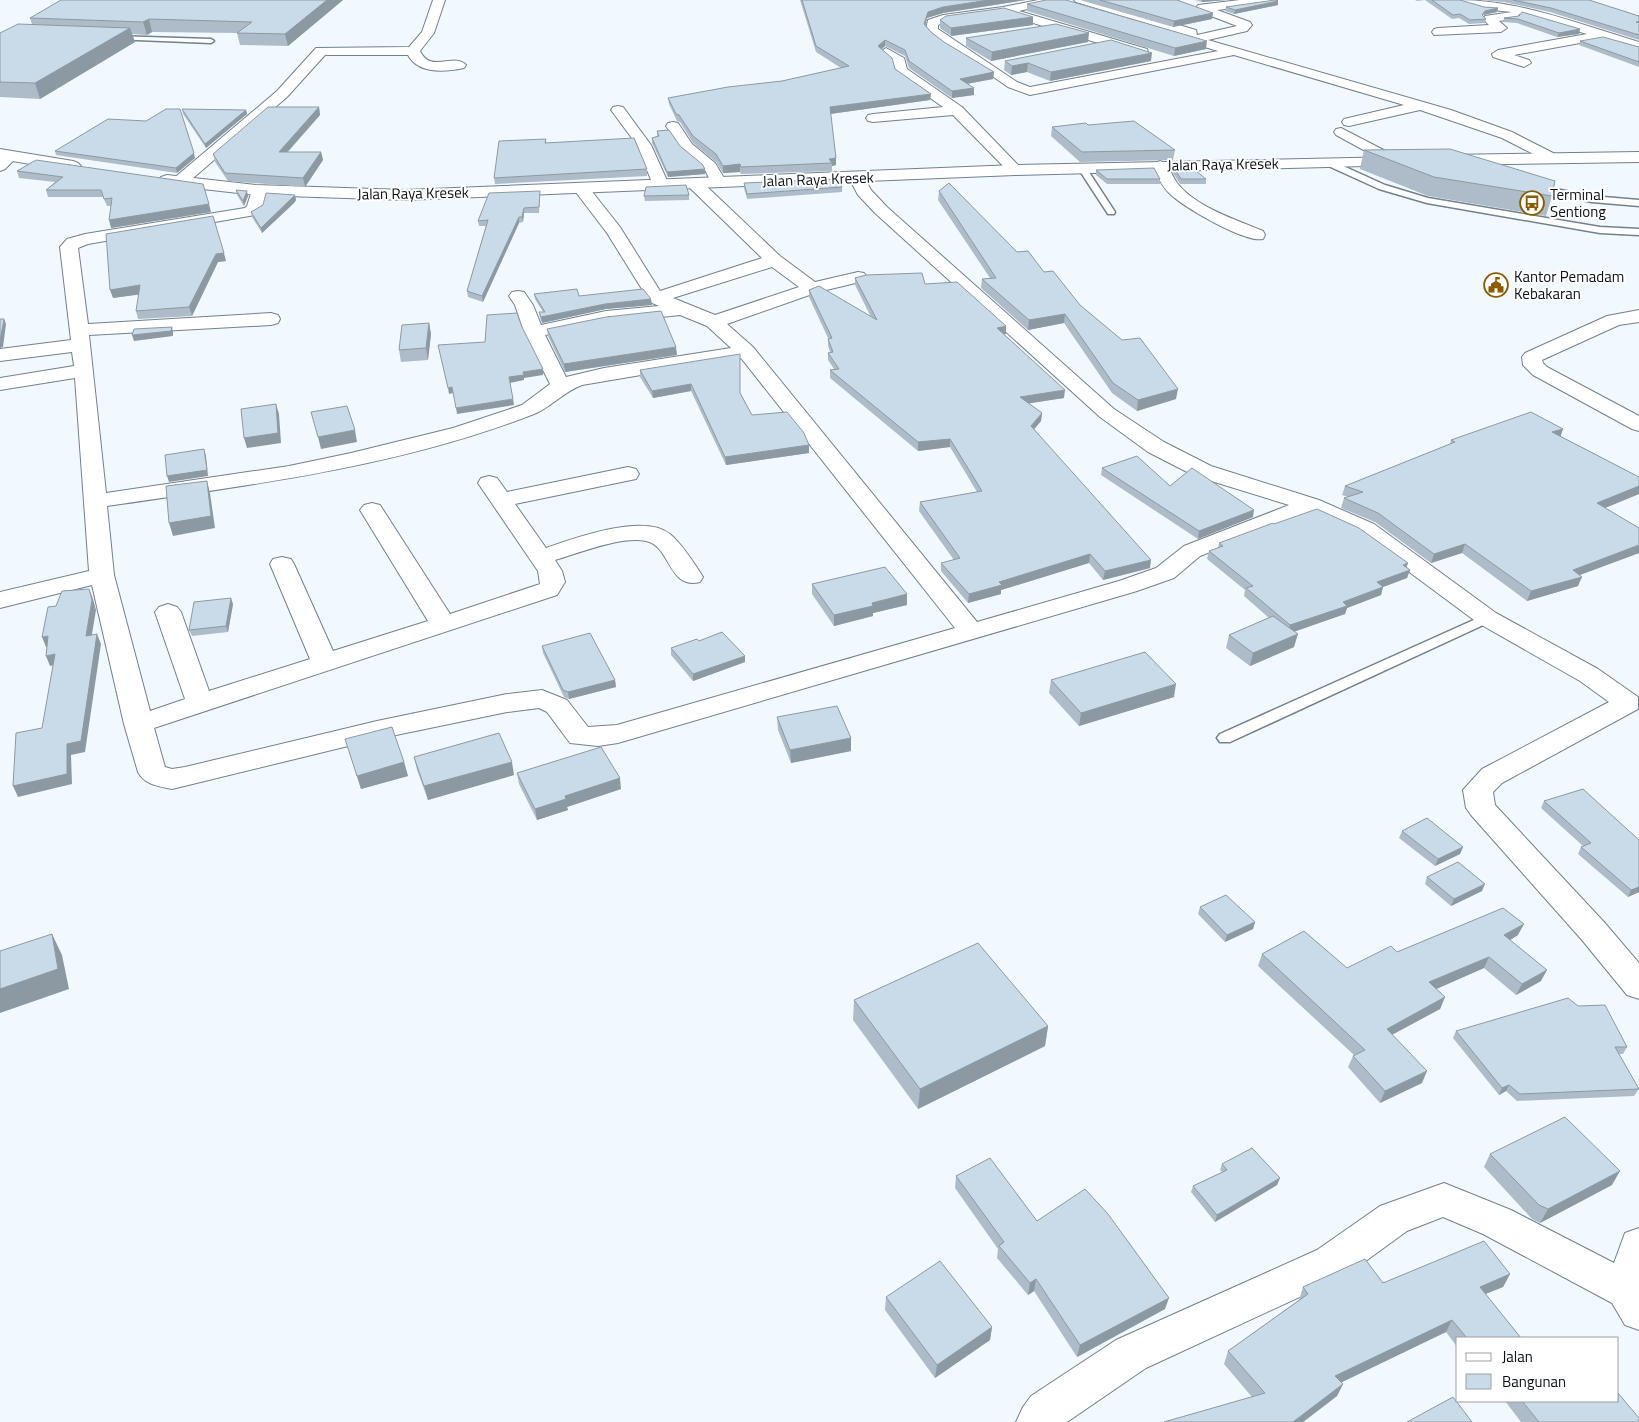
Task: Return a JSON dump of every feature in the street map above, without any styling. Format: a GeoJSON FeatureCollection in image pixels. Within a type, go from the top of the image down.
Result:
{"type":"FeatureCollection","features":[{"type":"Feature","properties":{"kind":"street"},"geometry":{"type":"LineString","coordinates":[[413,51],[428,33],[439,0]]}},
{"type":"Feature","properties":{"kind":"street"},"geometry":{"type":"LineString","coordinates":[[1054,0],[1004,11],[943,19],[932,23],[932,30],[945,43],[988,67],[1004,80],[1030,91],[1240,50]]}},
{"type":"Feature","properties":{"kind":"street"},"geometry":{"type":"LineString","coordinates":[[1060,0],[1427,104],[1498,122],[1572,158]]}},
{"type":"Feature","properties":{"kind":"street"},"geometry":{"type":"LineString","coordinates":[[1080,0],[1199,38],[1242,28],[1246,24],[1198,6],[1271,0]]}},
{"type":"Feature","properties":{"kind":"street"},"geometry":{"type":"LineString","coordinates":[[1462,0],[1482,5],[1510,7],[1639,46]]}},
{"type":"Feature","properties":{"kind":"street"},"geometry":{"type":"LineString","coordinates":[[975,3],[1178,63]]}},
{"type":"Feature","properties":{"kind":"street"},"geometry":{"type":"LineString","coordinates":[[1438,32],[1501,28],[1489,19],[1528,13]]}},
{"type":"Feature","properties":{"kind":"street"},"geometry":{"type":"LineString","coordinates":[[1029,31],[1057,27]]}},
{"type":"Feature","properties":{"kind":"street"},"geometry":{"type":"LineString","coordinates":[[1618,40],[1639,35]]}},
{"type":"Feature","properties":{"kind":"street"},"geometry":{"type":"LineString","coordinates":[[1524,63],[1493,52],[1603,36]]}},
{"type":"Feature","properties":{"kind":"street"},"geometry":{"type":"LineString","coordinates":[[945,43],[964,40]]}},
{"type":"Feature","properties":{"kind":"street"},"geometry":{"type":"LineString","coordinates":[[1082,49],[1110,43]]}},
{"type":"Feature","properties":{"kind":"street"},"geometry":{"type":"LineString","coordinates":[[303,48],[321,51],[413,51]]}},
{"type":"Feature","properties":{"kind":"street"},"geometry":{"type":"LineString","coordinates":[[179,182],[282,94],[321,51]]}},
{"type":"Feature","properties":{"kind":"street"},"geometry":{"type":"LineString","coordinates":[[413,51],[416,61],[423,65],[459,65]]}},
{"type":"Feature","properties":{"kind":"street"},"geometry":{"type":"LineString","coordinates":[[886,52],[899,61],[901,71],[957,110],[1015,170]]}},
{"type":"Feature","properties":{"kind":"street"},"geometry":{"type":"LineString","coordinates":[[988,67],[1007,63]]}},
{"type":"Feature","properties":{"kind":"street"},"geometry":{"type":"LineString","coordinates":[[1396,162],[1345,127],[1427,104],[1498,131],[1552,158]]}},
{"type":"Feature","properties":{"kind":"street"},"geometry":{"type":"LineString","coordinates":[[618,110],[644,145],[662,185]]}},
{"type":"Feature","properties":{"kind":"street"},"geometry":{"type":"LineString","coordinates":[[873,118],[957,110]]}},
{"type":"Feature","properties":{"kind":"street"},"geometry":{"type":"LineString","coordinates":[[673,126],[687,147],[710,166],[719,183]]}},
{"type":"Feature","properties":{"kind":"street","name":"Jalan Raya Kresek"},"geometry":{"type":"LineString","coordinates":[[151,178],[310,194],[405,196],[580,187],[857,178],[1015,170],[1248,163],[1639,157]]}},
{"type":"Feature","properties":{"kind":"street"},"geometry":{"type":"LineString","coordinates":[[3,159],[85,168]]}},
{"type":"Feature","properties":{"kind":"street"},"geometry":{"type":"LineString","coordinates":[[1160,166],[1173,188],[1184,197],[1210,213],[1257,234]]}},
{"type":"Feature","properties":{"kind":"street"},"geometry":{"type":"LineString","coordinates":[[857,178],[864,192],[881,210],[1107,414],[1156,447],[1203,472],[1312,505],[1366,529],[1487,618],[1633,699]]}},
{"type":"Feature","properties":{"kind":"street"},"geometry":{"type":"LineString","coordinates":[[695,184],[774,260],[812,288]]}},
{"type":"Feature","properties":{"kind":"street"},"geometry":{"type":"LineString","coordinates":[[580,187],[614,231],[656,298],[714,322],[746,351],[972,632]]}},
{"type":"Feature","properties":{"kind":"street"},"geometry":{"type":"LineString","coordinates":[[259,190],[255,208],[249,212],[73,243],[69,247],[81,348],[102,575],[138,724],[152,772],[158,776],[172,779],[377,730],[507,703],[542,699],[557,706],[580,736],[598,737],[618,734],[1128,586],[1166,573],[1192,551],[1312,505]]}},
{"type":"Feature","properties":{"kind":"street"},"geometry":{"type":"LineString","coordinates":[[656,298],[774,260]]}},
{"type":"Feature","properties":{"kind":"street"},"geometry":{"type":"LineString","coordinates":[[714,322],[812,288],[858,277]]}},
{"type":"Feature","properties":{"kind":"street"},"geometry":{"type":"LineString","coordinates":[[518,296],[524,305],[534,332],[561,386]]}},
{"type":"Feature","properties":{"kind":"street"},"geometry":{"type":"LineString","coordinates":[[534,332],[606,317],[680,309]]}},
{"type":"Feature","properties":{"kind":"street"},"geometry":{"type":"LineString","coordinates":[[1639,316],[1614,320],[1532,356],[1533,365],[1540,371],[1639,425]]}},
{"type":"Feature","properties":{"kind":"street"},"geometry":{"type":"LineString","coordinates":[[0,355],[81,348],[271,319]]}},
{"type":"Feature","properties":{"kind":"street"},"geometry":{"type":"LineString","coordinates":[[0,384],[81,348]]}},
{"type":"Feature","properties":{"kind":"street"},"geometry":{"type":"LineString","coordinates":[[95,500],[290,473],[351,460],[460,433],[529,409],[561,386],[604,374],[746,351]]}},
{"type":"Feature","properties":{"kind":"street"},"geometry":{"type":"LineString","coordinates":[[138,724],[548,590],[552,585],[553,579],[541,557],[495,491],[628,474]]}},
{"type":"Feature","properties":{"kind":"street"},"geometry":{"type":"LineString","coordinates":[[372,510],[444,625]]}},
{"type":"Feature","properties":{"kind":"street"},"geometry":{"type":"LineString","coordinates":[[541,557],[627,533],[648,532],[659,538],[691,578]]}},
{"type":"Feature","properties":{"kind":"street"},"geometry":{"type":"LineString","coordinates":[[282,564],[325,663]]}},
{"type":"Feature","properties":{"kind":"street"},"geometry":{"type":"LineString","coordinates":[[0,600],[102,575]]}},
{"type":"Feature","properties":{"kind":"street"},"geometry":{"type":"LineString","coordinates":[[168,612],[200,703]]}},
{"type":"Feature","properties":{"kind":"street"},"geometry":{"type":"LineString","coordinates":[[1633,699],[1492,776],[1478,790],[1481,808],[1593,931],[1639,986]]}},
{"type":"Feature","properties":{"kind":"street"},"geometry":{"type":"LineString","coordinates":[[1038,1422],[1046,1411],[1131,1354],[1331,1263],[1394,1218],[1444,1200],[1497,1222],[1632,1301],[1639,1246]]}},
{"type":"Feature","properties":{"kind":"lane"},"geometry":{"type":"LineString","coordinates":[[106,37],[211,41]]}},
{"type":"Feature","properties":{"kind":"lane"},"geometry":{"type":"LineString","coordinates":[[1456,159],[1471,167]]}},
{"type":"Feature","properties":{"kind":"lane"},"geometry":{"type":"LineString","coordinates":[[1327,162],[1382,187],[1427,200],[1600,230],[1639,232]]}},
{"type":"Feature","properties":{"kind":"lane"},"geometry":{"type":"LineString","coordinates":[[1082,168],[1111,212]]}},
{"type":"Feature","properties":{"kind":"lane"},"geometry":{"type":"LineString","coordinates":[[1527,187],[1592,199],[1639,203]]}},
{"type":"Feature","properties":{"kind":"lane"},"geometry":{"type":"LineString","coordinates":[[1225,738],[1487,618]]}},
{"type":"Feature","properties":{"kind":"building"},"geometry":{"type":"Polygon","coordinates":[[[61,0],[327,0],[285,34],[237,33],[252,22],[149,19],[143,22],[30,18],[61,0]]]}},
{"type":"Feature","properties":{"kind":"building"},"geometry":{"type":"Polygon","coordinates":[[[802,0],[989,0],[943,7],[928,12],[924,24],[944,42],[994,72],[960,79],[974,88],[952,91],[909,61],[905,50],[885,40],[878,46],[892,58],[895,69],[931,94],[830,107],[836,158],[829,159],[832,163],[741,167],[740,164],[723,166],[716,154],[693,136],[679,115],[676,114],[668,98],[728,87],[782,81],[849,66],[816,46],[802,0]]]}},
{"type":"Feature","properties":{"kind":"building"},"geometry":{"type":"Polygon","coordinates":[[[1046,0],[1066,0],[1207,41],[1175,48],[1027,4],[1046,0]]]}},
{"type":"Feature","properties":{"kind":"building"},"geometry":{"type":"Polygon","coordinates":[[[1100,0],[1177,0],[1213,13],[1174,21],[1100,0]]]}},
{"type":"Feature","properties":{"kind":"building"},"geometry":{"type":"Polygon","coordinates":[[[1432,0],[1460,0],[1484,7],[1498,8],[1485,11],[1482,15],[1486,19],[1470,20],[1460,14],[1453,15],[1432,0]]]}},
{"type":"Feature","properties":{"kind":"building"},"geometry":{"type":"Polygon","coordinates":[[[1513,0],[1589,0],[1639,16],[1639,21],[1636,22],[1639,23],[1639,35],[1551,8],[1513,0]]]}},
{"type":"Feature","properties":{"kind":"building"},"geometry":{"type":"Polygon","coordinates":[[[1278,1],[1235,10],[1226,7],[1278,1]]]}},
{"type":"Feature","properties":{"kind":"building"},"geometry":{"type":"Polygon","coordinates":[[[1004,8],[1033,17],[951,28],[940,20],[946,16],[1004,8]]]}},
{"type":"Feature","properties":{"kind":"building"},"geometry":{"type":"Polygon","coordinates":[[[1522,12],[1580,29],[1559,33],[1518,19],[1504,18],[1519,16],[1522,12]]]}},
{"type":"Feature","properties":{"kind":"building"},"geometry":{"type":"Polygon","coordinates":[[[18,24],[130,28],[35,83],[0,82],[0,33],[18,24]]]}},
{"type":"Feature","properties":{"kind":"building"},"geometry":{"type":"Polygon","coordinates":[[[1056,24],[1089,33],[992,52],[966,38],[1056,24]]]}},
{"type":"Feature","properties":{"kind":"building"},"geometry":{"type":"Polygon","coordinates":[[[1603,37],[1639,47],[1639,62],[1580,41],[1603,37]]]}},
{"type":"Feature","properties":{"kind":"building"},"geometry":{"type":"Polygon","coordinates":[[[1111,40],[1152,53],[1051,72],[1028,63],[1012,66],[1005,61],[1111,40]]]}},
{"type":"Feature","properties":{"kind":"building"},"geometry":{"type":"Polygon","coordinates":[[[268,107],[319,107],[279,152],[321,152],[303,178],[225,173],[213,154],[268,107]]]}},
{"type":"Feature","properties":{"kind":"building"},"geometry":{"type":"Polygon","coordinates":[[[166,109],[180,109],[194,153],[176,168],[55,151],[108,119],[146,121],[166,109]]]}},
{"type":"Feature","properties":{"kind":"building"},"geometry":{"type":"Polygon","coordinates":[[[182,109],[246,110],[205,144],[182,109]]]}},
{"type":"Feature","properties":{"kind":"building"},"geometry":{"type":"Polygon","coordinates":[[[1134,121],[1175,150],[1082,152],[1052,127],[1086,123],[1088,125],[1134,121]]]}},
{"type":"Feature","properties":{"kind":"building"},"geometry":{"type":"Polygon","coordinates":[[[669,130],[680,146],[702,164],[705,169],[667,172],[652,138],[659,136],[657,131],[669,130]]]}},
{"type":"Feature","properties":{"kind":"building"},"geometry":{"type":"Polygon","coordinates":[[[634,138],[647,169],[494,178],[499,141],[546,139],[545,143],[634,138]]]}},
{"type":"Feature","properties":{"kind":"building"},"geometry":{"type":"Polygon","coordinates":[[[1450,149],[1555,181],[1552,196],[1434,177],[1364,150],[1450,149]]]}},
{"type":"Feature","properties":{"kind":"building"},"geometry":{"type":"Polygon","coordinates":[[[36,160],[203,184],[209,204],[109,220],[112,198],[104,199],[101,190],[46,190],[63,177],[17,171],[36,160]]]}},
{"type":"Feature","properties":{"kind":"building"},"geometry":{"type":"Polygon","coordinates":[[[1191,167],[1206,179],[1181,179],[1174,168],[1191,167]]]}},
{"type":"Feature","properties":{"kind":"building"},"geometry":{"type":"Polygon","coordinates":[[[1154,168],[1160,179],[1107,179],[1096,170],[1154,168]]]}},
{"type":"Feature","properties":{"kind":"building"},"geometry":{"type":"Polygon","coordinates":[[[838,179],[842,187],[747,194],[744,183],[838,179]]]}},
{"type":"Feature","properties":{"kind":"building"},"geometry":{"type":"Polygon","coordinates":[[[949,183],[1017,252],[1028,251],[1044,272],[1053,271],[1080,305],[1122,340],[1140,338],[1178,389],[1138,400],[1113,383],[1065,314],[1029,320],[982,279],[996,278],[939,191],[949,183]]]}},
{"type":"Feature","properties":{"kind":"building"},"geometry":{"type":"Polygon","coordinates":[[[686,185],[689,195],[644,196],[646,187],[686,185]]]}},
{"type":"Feature","properties":{"kind":"building"},"geometry":{"type":"Polygon","coordinates":[[[236,190],[247,191],[243,201],[236,190]]]}},
{"type":"Feature","properties":{"kind":"building"},"geometry":{"type":"Polygon","coordinates":[[[540,191],[539,207],[524,208],[522,217],[519,217],[482,296],[467,291],[488,220],[478,221],[489,193],[540,191]]]}},
{"type":"Feature","properties":{"kind":"building"},"geometry":{"type":"Polygon","coordinates":[[[266,193],[295,195],[261,228],[251,212],[263,205],[266,193]]]}},
{"type":"Feature","properties":{"kind":"building"},"geometry":{"type":"Polygon","coordinates":[[[213,216],[224,253],[216,254],[189,307],[136,311],[140,285],[110,290],[106,234],[213,216]]]}},
{"type":"Feature","properties":{"kind":"building"},"geometry":{"type":"Polygon","coordinates":[[[922,273],[925,284],[957,282],[1006,326],[997,328],[1065,390],[1020,397],[1042,413],[1031,426],[1151,560],[1105,571],[1090,554],[999,582],[1002,585],[969,594],[941,563],[960,558],[920,502],[982,491],[950,439],[918,442],[830,370],[839,369],[828,353],[833,352],[828,339],[832,338],[809,290],[819,286],[877,320],[855,278],[866,275],[922,273]]]}},
{"type":"Feature","properties":{"kind":"building"},"geometry":{"type":"Polygon","coordinates":[[[577,289],[579,296],[643,289],[651,299],[605,304],[541,317],[539,312],[545,312],[534,294],[577,289]]]}},
{"type":"Feature","properties":{"kind":"building"},"geometry":{"type":"Polygon","coordinates":[[[661,311],[676,347],[564,364],[547,329],[606,317],[661,311]]]}},
{"type":"Feature","properties":{"kind":"building"},"geometry":{"type":"Polygon","coordinates":[[[517,313],[543,369],[523,372],[524,375],[509,377],[513,399],[456,408],[452,387],[448,388],[438,345],[485,342],[487,315],[517,313]]]}},
{"type":"Feature","properties":{"kind":"building"},"geometry":{"type":"Polygon","coordinates":[[[0,319],[4,319],[0,341],[0,319]]]}},
{"type":"Feature","properties":{"kind":"building"},"geometry":{"type":"Polygon","coordinates":[[[429,323],[426,348],[399,350],[402,325],[429,323]]]}},
{"type":"Feature","properties":{"kind":"building"},"geometry":{"type":"Polygon","coordinates":[[[172,327],[171,331],[132,335],[134,329],[172,327]]]}},
{"type":"Feature","properties":{"kind":"building"},"geometry":{"type":"Polygon","coordinates":[[[740,354],[740,393],[752,415],[787,412],[804,433],[809,445],[725,457],[691,384],[652,391],[640,370],[740,354]]]}},
{"type":"Feature","properties":{"kind":"building"},"geometry":{"type":"Polygon","coordinates":[[[276,404],[278,433],[244,438],[241,409],[276,404]]]}},
{"type":"Feature","properties":{"kind":"building"},"geometry":{"type":"Polygon","coordinates":[[[347,406],[355,430],[318,437],[311,412],[347,406]]]}},
{"type":"Feature","properties":{"kind":"building"},"geometry":{"type":"Polygon","coordinates":[[[1531,412],[1563,429],[1552,432],[1639,477],[1639,486],[1597,503],[1639,528],[1639,545],[1573,570],[1582,577],[1531,591],[1465,544],[1434,554],[1378,513],[1344,498],[1363,492],[1345,486],[1455,442],[1451,440],[1531,412]]]}},
{"type":"Feature","properties":{"kind":"building"},"geometry":{"type":"Polygon","coordinates":[[[204,449],[207,470],[167,476],[165,455],[204,449]]]}},
{"type":"Feature","properties":{"kind":"building"},"geometry":{"type":"Polygon","coordinates":[[[1137,456],[1170,486],[1192,468],[1254,510],[1199,531],[1102,468],[1137,456]]]}},
{"type":"Feature","properties":{"kind":"building"},"geometry":{"type":"Polygon","coordinates":[[[207,481],[211,516],[169,523],[166,486],[207,481]]]}},
{"type":"Feature","properties":{"kind":"building"},"geometry":{"type":"Polygon","coordinates":[[[1317,509],[1359,528],[1408,563],[1403,565],[1410,570],[1377,582],[1383,587],[1343,602],[1347,606],[1290,625],[1246,588],[1253,586],[1209,551],[1223,546],[1219,543],[1317,509]]]}},
{"type":"Feature","properties":{"kind":"building"},"geometry":{"type":"Polygon","coordinates":[[[885,567],[907,594],[872,603],[873,606],[834,615],[812,584],[885,567]]]}},
{"type":"Feature","properties":{"kind":"building"},"geometry":{"type":"Polygon","coordinates":[[[89,589],[92,600],[86,636],[97,634],[81,741],[67,744],[67,774],[13,786],[16,733],[42,728],[55,654],[46,656],[48,636],[42,637],[48,607],[56,606],[62,591],[89,589]]]}},
{"type":"Feature","properties":{"kind":"building"},"geometry":{"type":"Polygon","coordinates":[[[231,598],[226,626],[189,630],[194,602],[231,598]]]}},
{"type":"Feature","properties":{"kind":"building"},"geometry":{"type":"Polygon","coordinates":[[[1273,616],[1298,634],[1253,653],[1229,635],[1273,616]]]}},
{"type":"Feature","properties":{"kind":"building"},"geometry":{"type":"Polygon","coordinates":[[[722,632],[745,656],[693,674],[671,648],[697,639],[699,641],[722,632]]]}},
{"type":"Feature","properties":{"kind":"building"},"geometry":{"type":"Polygon","coordinates":[[[590,633],[615,680],[568,692],[563,690],[542,646],[590,633]]]}},
{"type":"Feature","properties":{"kind":"building"},"geometry":{"type":"Polygon","coordinates":[[[1145,652],[1176,684],[1081,713],[1051,680],[1145,652]]]}},
{"type":"Feature","properties":{"kind":"building"},"geometry":{"type":"Polygon","coordinates":[[[837,706],[851,738],[790,750],[777,717],[837,706]]]}},
{"type":"Feature","properties":{"kind":"building"},"geometry":{"type":"Polygon","coordinates":[[[392,727],[404,762],[357,776],[345,739],[392,727]]]}},
{"type":"Feature","properties":{"kind":"building"},"geometry":{"type":"Polygon","coordinates":[[[499,733],[512,762],[424,786],[414,757],[499,733]]]}},
{"type":"Feature","properties":{"kind":"building"},"geometry":{"type":"Polygon","coordinates":[[[601,747],[620,778],[565,796],[566,799],[535,809],[517,773],[601,747]]]}},
{"type":"Feature","properties":{"kind":"building"},"geometry":{"type":"Polygon","coordinates":[[[1583,789],[1639,840],[1639,887],[1631,890],[1581,847],[1591,843],[1544,801],[1583,789]]]}},
{"type":"Feature","properties":{"kind":"building"},"geometry":{"type":"Polygon","coordinates":[[[1427,818],[1463,847],[1438,859],[1402,831],[1427,818]]]}},
{"type":"Feature","properties":{"kind":"building"},"geometry":{"type":"Polygon","coordinates":[[[1458,862],[1485,884],[1454,899],[1427,877],[1458,862]]]}},
{"type":"Feature","properties":{"kind":"building"},"geometry":{"type":"Polygon","coordinates":[[[1226,895],[1255,922],[1227,935],[1200,907],[1226,895]]]}},
{"type":"Feature","properties":{"kind":"building"},"geometry":{"type":"Polygon","coordinates":[[[1503,908],[1524,924],[1504,935],[1547,970],[1522,984],[1489,957],[1429,982],[1445,997],[1387,1029],[1427,1071],[1385,1091],[1353,1056],[1365,1050],[1262,954],[1304,931],[1347,968],[1391,946],[1397,952],[1503,908]]]}},
{"type":"Feature","properties":{"kind":"building"},"geometry":{"type":"Polygon","coordinates":[[[52,934],[58,969],[0,989],[0,951],[52,934]]]}},
{"type":"Feature","properties":{"kind":"building"},"geometry":{"type":"Polygon","coordinates":[[[978,943],[1048,1026],[920,1089],[854,1000],[978,943]]]}},
{"type":"Feature","properties":{"kind":"building"},"geometry":{"type":"Polygon","coordinates":[[[1568,998],[1578,1006],[1605,1005],[1627,1047],[1615,1047],[1639,1089],[1520,1094],[1509,1085],[1502,1088],[1456,1031],[1568,998]]]}},
{"type":"Feature","properties":{"kind":"building"},"geometry":{"type":"Polygon","coordinates":[[[1565,1117],[1620,1171],[1548,1209],[1539,1205],[1490,1154],[1565,1117]]]}},
{"type":"Feature","properties":{"kind":"building"},"geometry":{"type":"Polygon","coordinates":[[[1252,1148],[1280,1178],[1217,1215],[1193,1186],[1227,1170],[1222,1164],[1252,1148]]]}},
{"type":"Feature","properties":{"kind":"building"},"geometry":{"type":"Polygon","coordinates":[[[990,1158],[1037,1221],[1085,1189],[1108,1214],[1169,1298],[1080,1345],[1036,1279],[1030,1283],[999,1246],[1004,1242],[956,1176],[990,1158]]]}},
{"type":"Feature","properties":{"kind":"building"},"geometry":{"type":"Polygon","coordinates":[[[1484,1241],[1510,1274],[1480,1287],[1520,1337],[1466,1337],[1452,1320],[1335,1376],[1343,1384],[1293,1422],[1164,1422],[1265,1393],[1228,1351],[1308,1294],[1303,1287],[1365,1259],[1383,1283],[1484,1241]]]}},
{"type":"Feature","properties":{"kind":"building"},"geometry":{"type":"Polygon","coordinates":[[[940,1261],[992,1327],[937,1365],[886,1297],[940,1261]]]}},
{"type":"Feature","properties":{"kind":"building"},"geometry":{"type":"Polygon","coordinates":[[[1619,1394],[1639,1418],[1639,1422],[1539,1422],[1523,1402],[1619,1402],[1619,1394]]]}},
{"type":"Feature","properties":{"kind":"building"},"geometry":{"type":"Polygon","coordinates":[[[1453,1397],[1472,1422],[1407,1422],[1453,1397]]]}},
{"type":"Feature","properties":{"kind":"place","name":"Terminal Sentiong"},"geometry":{"type":"Point","coordinates":[1532,203]}},
{"type":"Feature","properties":{"kind":"place","name":"Kantor Pemadam Kebakaran"},"geometry":{"type":"Point","coordinates":[1496,285]}}]}
